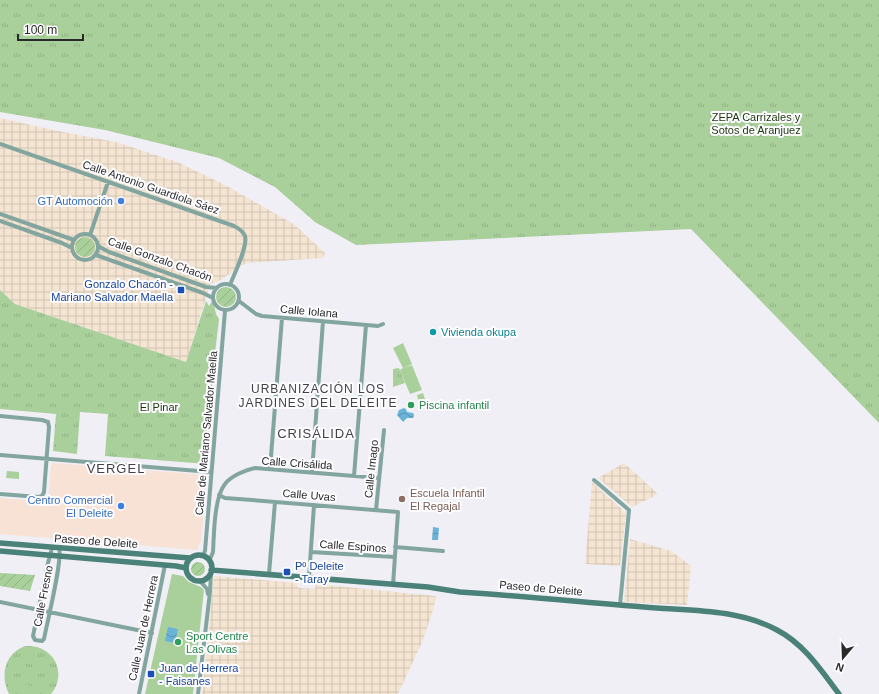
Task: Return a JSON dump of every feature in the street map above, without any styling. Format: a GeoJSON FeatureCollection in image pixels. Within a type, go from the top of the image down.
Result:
{"type":"FeatureCollection","features":[{"type":"Feature","properties":{"kind":"main road","name":"Paseo de Deleite"},"geometry":{"type":"LineString","coordinates":[[0,543],[190,558]]}},
{"type":"Feature","properties":{"kind":"main road","name":"Paseo de Deleite"},"geometry":{"type":"LineString","coordinates":[[0,551],[186,568]]}},
{"type":"Feature","properties":{"kind":"main road"},"geometry":{"type":"LineString","coordinates":[[195,556],[205,558],[211,566],[211,571],[207,578],[200,581],[192,579],[186,572],[190,558],[195,556]]}},
{"type":"Feature","properties":{"kind":"main road","name":"Paseo de Deleite"},"geometry":{"type":"LineString","coordinates":[[211,571],[269,574],[428,587],[460,592],[727,614],[748,618],[763,623],[789,637],[811,657],[839,694]]}},
{"type":"Feature","properties":{"kind":"street","name":"Calle Antonio Guardiola Sáez"},"geometry":{"type":"LineString","coordinates":[[0,144],[240,229],[244,234],[245,242],[230,285]]}},
{"type":"Feature","properties":{"kind":"street"},"geometry":{"type":"LineString","coordinates":[[90,235],[108,182]]}},
{"type":"Feature","properties":{"kind":"street"},"geometry":{"type":"LineString","coordinates":[[0,214],[74,240]]}},
{"type":"Feature","properties":{"kind":"street"},"geometry":{"type":"LineString","coordinates":[[0,221],[72,248]]}},
{"type":"Feature","properties":{"kind":"street"},"geometry":{"type":"LineString","coordinates":[[79,235],[90,235],[96,239],[98,246],[96,255],[89,260],[81,260],[74,255],[72,248],[74,240],[79,235]]}},
{"type":"Feature","properties":{"kind":"street","name":"Calle Gonzalo Chacón"},"geometry":{"type":"LineString","coordinates":[[98,246],[109,252],[206,286],[217,288]]}},
{"type":"Feature","properties":{"kind":"street","name":"Calle Gonzalo Chacón"},"geometry":{"type":"LineString","coordinates":[[96,255],[203,293],[213,298]]}},
{"type":"Feature","properties":{"kind":"street"},"geometry":{"type":"LineString","coordinates":[[223,285],[230,285],[234,287],[238,293],[239,301],[235,307],[225,311],[218,308],[216,305],[213,298],[214,291],[223,285]]}},
{"type":"Feature","properties":{"kind":"street","name":"Calle Iolana"},"geometry":{"type":"LineString","coordinates":[[239,301],[256,314],[262,316],[378,326],[383,324]]}},
{"type":"Feature","properties":{"kind":"street","name":"Calle de Mariano Salvador Maella"},"geometry":{"type":"LineString","coordinates":[[205,558],[225,311]]}},
{"type":"Feature","properties":{"kind":"street"},"geometry":{"type":"LineString","coordinates":[[270,469],[282,318]]}},
{"type":"Feature","properties":{"kind":"street"},"geometry":{"type":"LineString","coordinates":[[312,472],[323,321]]}},
{"type":"Feature","properties":{"kind":"street"},"geometry":{"type":"LineString","coordinates":[[354,476],[366,325]]}},
{"type":"Feature","properties":{"kind":"street"},"geometry":{"type":"LineString","coordinates":[[0,416],[42,420],[48,422],[49,427],[44,492],[42,496],[0,494]]}},
{"type":"Feature","properties":{"kind":"street","name":"Calle Imago"},"geometry":{"type":"LineString","coordinates":[[376,510],[384,430]]}},
{"type":"Feature","properties":{"kind":"street"},"geometry":{"type":"LineString","coordinates":[[0,455],[212,472]]}},
{"type":"Feature","properties":{"kind":"street","name":"Calle Crisálida"},"geometry":{"type":"LineString","coordinates":[[219,495],[225,484],[242,473],[255,468],[379,478]]}},
{"type":"Feature","properties":{"kind":"street"},"geometry":{"type":"LineString","coordinates":[[594,480],[629,510],[620,605]]}},
{"type":"Feature","properties":{"kind":"street"},"geometry":{"type":"LineString","coordinates":[[205,558],[211,557],[213,552],[219,495]]}},
{"type":"Feature","properties":{"kind":"street","name":"Calle Uvas"},"geometry":{"type":"LineString","coordinates":[[219,495],[225,498],[398,512],[395,547]]}},
{"type":"Feature","properties":{"kind":"street"},"geometry":{"type":"LineString","coordinates":[[269,574],[275,502]]}},
{"type":"Feature","properties":{"kind":"street"},"geometry":{"type":"LineString","coordinates":[[309,577],[314,505]]}},
{"type":"Feature","properties":{"kind":"street"},"geometry":{"type":"LineString","coordinates":[[393,585],[395,547],[443,551]]}},
{"type":"Feature","properties":{"kind":"street","name":"Calle Fresno"},"geometry":{"type":"LineString","coordinates":[[52,548],[33,636],[35,640],[40,642],[44,638],[60,556],[59,548]]}},
{"type":"Feature","properties":{"kind":"street","name":"Calle Espinos"},"geometry":{"type":"LineString","coordinates":[[311,552],[395,558]]}},
{"type":"Feature","properties":{"kind":"street","name":"Calle Juan de Herrera"},"geometry":{"type":"LineString","coordinates":[[139,694],[165,565]]}},
{"type":"Feature","properties":{"kind":"street"},"geometry":{"type":"LineString","coordinates":[[198,694],[211,571]]}},
{"type":"Feature","properties":{"kind":"street"},"geometry":{"type":"LineString","coordinates":[[200,581],[207,589],[208,596]]}},
{"type":"Feature","properties":{"kind":"street"},"geometry":{"type":"LineString","coordinates":[[0,602],[152,633]]}},
{"type":"Feature","properties":{"kind":"shaded area"},"geometry":{"type":"Polygon","coordinates":[[[0,118],[116,142],[177,162],[225,185],[295,225],[325,253],[323,258],[246,263],[219,281],[210,284],[186,362],[15,304],[0,290],[0,118]]]}},
{"type":"Feature","properties":{"kind":"shaded area","name":"Centro Comercial El Deleite"},"geometry":{"type":"Polygon","coordinates":[[[54,463],[207,475],[201,543],[199,543],[198,550],[0,534],[0,498],[48,502],[51,467],[54,463]]]}},
{"type":"Feature","properties":{"kind":"shaded area"},"geometry":{"type":"Polygon","coordinates":[[[624,463],[658,494],[632,507],[598,478],[624,463]]]}},
{"type":"Feature","properties":{"kind":"shaded area"},"geometry":{"type":"Polygon","coordinates":[[[592,482],[626,513],[620,566],[585,564],[592,482]]]}},
{"type":"Feature","properties":{"kind":"shaded area"},"geometry":{"type":"Polygon","coordinates":[[[630,539],[671,551],[691,566],[687,605],[624,602],[630,539]]]}},
{"type":"Feature","properties":{"kind":"shaded area"},"geometry":{"type":"Polygon","coordinates":[[[214,576],[297,583],[297,587],[300,588],[315,589],[316,584],[436,596],[423,640],[398,694],[202,694],[214,576]]]}},
{"type":"Feature","properties":{"kind":"green space","name":"ZEPA Carrizales y Sotos de Aranjuez"},"geometry":{"type":"Polygon","coordinates":[[[0,0],[879,0],[879,423],[691,229],[356,245],[315,222],[275,187],[219,158],[105,130],[0,112],[0,0]]]}},
{"type":"Feature","properties":{"kind":"green space"},"geometry":{"type":"Polygon","coordinates":[[[85,237],[92,240],[95,247],[92,254],[85,257],[78,254],[75,247],[78,240],[85,237]]]}},
{"type":"Feature","properties":{"kind":"green space"},"geometry":{"type":"Polygon","coordinates":[[[226,287],[233,290],[236,297],[233,304],[226,307],[219,304],[216,297],[219,290],[226,287]]]}},
{"type":"Feature","properties":{"kind":"green space","name":"El Pinar"},"geometry":{"type":"Polygon","coordinates":[[[0,290],[15,304],[186,362],[206,301],[209,306],[213,300],[216,314],[219,319],[213,370],[207,464],[105,456],[108,414],[80,412],[77,454],[53,451],[56,414],[0,409],[0,290]]]}},
{"type":"Feature","properties":{"kind":"green space"},"geometry":{"type":"Polygon","coordinates":[[[403,343],[412,364],[404,368],[412,365],[422,390],[410,394],[400,370],[403,368],[393,348],[403,343]]]}},
{"type":"Feature","properties":{"kind":"green space"},"geometry":{"type":"Polygon","coordinates":[[[399,368],[405,383],[393,387],[393,369],[399,368]]]}},
{"type":"Feature","properties":{"kind":"green space"},"geometry":{"type":"Polygon","coordinates":[[[423,393],[426,402],[419,404],[417,395],[423,393]]]}},
{"type":"Feature","properties":{"kind":"green space"},"geometry":{"type":"Polygon","coordinates":[[[7,471],[19,472],[19,479],[6,478],[7,471]]]}},
{"type":"Feature","properties":{"kind":"green space"},"geometry":{"type":"Polygon","coordinates":[[[195,562],[201,562],[205,566],[205,572],[201,576],[195,576],[191,572],[191,566],[195,562]]]}},
{"type":"Feature","properties":{"kind":"green space"},"geometry":{"type":"Polygon","coordinates":[[[0,573],[35,575],[30,591],[0,586],[0,573]]]}},
{"type":"Feature","properties":{"kind":"green space","name":"Sport Centre Las Olivas"},"geometry":{"type":"Polygon","coordinates":[[[172,574],[183,576],[189,582],[201,587],[204,590],[193,694],[145,694],[172,574]]]}},
{"type":"Feature","properties":{"kind":"green space"},"geometry":{"type":"Polygon","coordinates":[[[25,646],[34,646],[42,649],[54,659],[58,670],[58,676],[55,688],[51,694],[9,694],[5,680],[8,660],[12,654],[25,646]]]}},
{"type":"Feature","properties":{"kind":"green space"},"geometry":{"type":"Polygon","coordinates":[[[25,654],[42,658],[41,666],[24,663],[25,654]]]}},
{"type":"Feature","properties":{"kind":"green space"},"geometry":{"type":"Polygon","coordinates":[[[19,683],[37,687],[35,694],[18,691],[19,683]]]}},
{"type":"Feature","properties":{"kind":"water"},"geometry":{"type":"Polygon","coordinates":[[[404,408],[407,412],[413,413],[414,415],[413,418],[407,418],[403,422],[397,415],[399,410],[404,408]]]}},
{"type":"Feature","properties":{"kind":"water"},"geometry":{"type":"Polygon","coordinates":[[[433,527],[439,528],[438,540],[432,540],[433,527]]]}},
{"type":"Feature","properties":{"kind":"water"},"geometry":{"type":"Polygon","coordinates":[[[168,627],[178,629],[175,643],[165,641],[168,627]]]}},
{"type":"Feature","properties":{"kind":"place","name":"GT Automoción"},"geometry":{"type":"Point","coordinates":[121,201]}},
{"type":"Feature","properties":{"kind":"place","name":"Gonzalo Chacón - Mariano Salvador Maella"},"geometry":{"type":"Point","coordinates":[181,290]}},
{"type":"Feature","properties":{"kind":"place","name":"Vivienda okupa"},"geometry":{"type":"Point","coordinates":[433,332]}},
{"type":"Feature","properties":{"kind":"place","name":"Piscina infantil"},"geometry":{"type":"Point","coordinates":[411,405]}},
{"type":"Feature","properties":{"kind":"place","name":"Escuela Infantil El Regajal"},"geometry":{"type":"Point","coordinates":[402,499]}},
{"type":"Feature","properties":{"kind":"place","name":"Centro Comercial El Deleite"},"geometry":{"type":"Point","coordinates":[121,506]}},
{"type":"Feature","properties":{"kind":"place","name":"Pº Deleite - Taray"},"geometry":{"type":"Point","coordinates":[287,572]}},
{"type":"Feature","properties":{"kind":"place","name":"Sport Centre Las Olivas"},"geometry":{"type":"Point","coordinates":[178,642]}},
{"type":"Feature","properties":{"kind":"place","name":"Juan de Herrera - Faisanes"},"geometry":{"type":"Point","coordinates":[151,674]}},
{"type":"Feature","properties":{"kind":"district","name":"URBANIZACIÓN LOS JARDINES DEL DELEITE"},"geometry":{"type":"Point","coordinates":[318,396]}},
{"type":"Feature","properties":{"kind":"district","name":"CRISÁLIDA"},"geometry":{"type":"Point","coordinates":[316,433]}},
{"type":"Feature","properties":{"kind":"district","name":"VERGEL"},"geometry":{"type":"Point","coordinates":[116,468]}}]}
